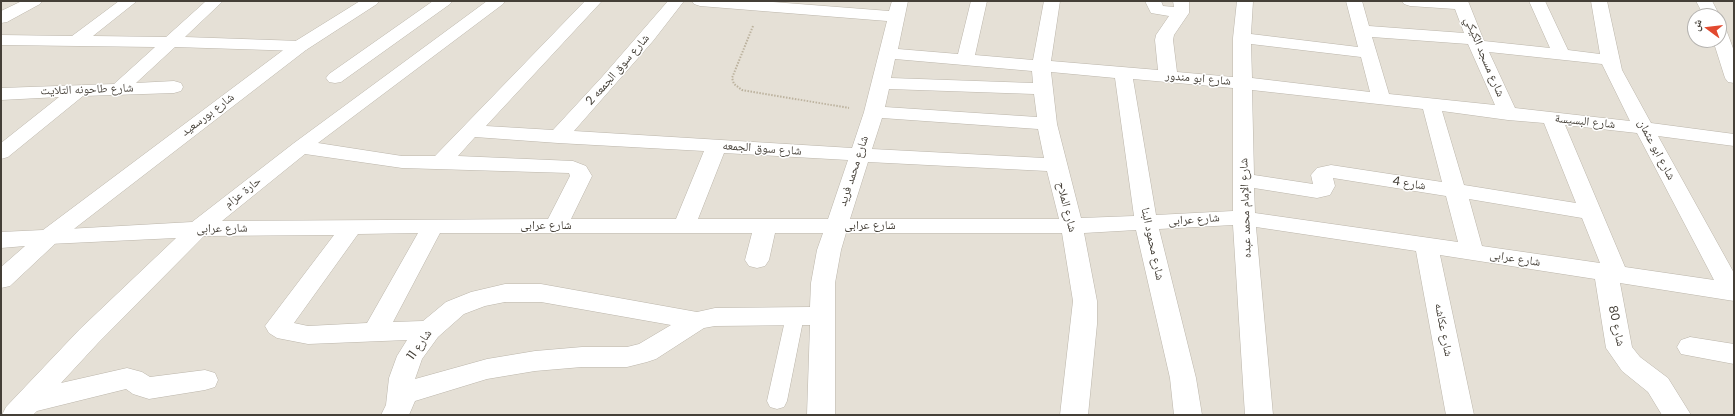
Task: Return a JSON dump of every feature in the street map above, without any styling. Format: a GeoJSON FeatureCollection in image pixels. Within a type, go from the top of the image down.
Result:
{"type":"FeatureCollection","features":[{"type":"Feature","properties":{"kind":"street"},"geometry":{"type":"LineString","coordinates":[[1,18],[34,1]]}},
{"type":"Feature","properties":{"kind":"street"},"geometry":{"type":"LineString","coordinates":[[74,42],[129,1]]}},
{"type":"Feature","properties":{"kind":"street"},"geometry":{"type":"LineString","coordinates":[[119,89],[215,1]]}},
{"type":"Feature","properties":{"kind":"street","name":"شارع بورسعيد"},"geometry":{"type":"LineString","coordinates":[[1,280],[49,237],[300,46],[371,1]]}},
{"type":"Feature","properties":{"kind":"street"},"geometry":{"type":"LineString","coordinates":[[335,78],[444,1]]}},
{"type":"Feature","properties":{"kind":"street","name":"حارة عزام"},"geometry":{"type":"LineString","coordinates":[[23,408],[89,336],[198,229],[301,147],[497,1]]}},
{"type":"Feature","properties":{"kind":"street"},"geometry":{"type":"LineString","coordinates":[[441,162],[594,1]]}},
{"type":"Feature","properties":{"kind":"street","name":"شارع سوق الجمعه 2"},"geometry":{"type":"LineString","coordinates":[[558,137],[609,81],[676,1]]}},
{"type":"Feature","properties":{"kind":"street"},"geometry":{"type":"LineString","coordinates":[[700,1],[898,9]]}},
{"type":"Feature","properties":{"kind":"street"},"geometry":{"type":"LineString","coordinates":[[964,59],[979,1]]}},
{"type":"Feature","properties":{"kind":"street","name":"شارع الملاح"},"geometry":{"type":"LineString","coordinates":[[1052,1],[1041,65],[1043,89],[1047,124],[1072,226],[1085,300],[1084,324],[1074,415]]}},
{"type":"Feature","properties":{"kind":"street"},"geometry":{"type":"LineString","coordinates":[[1153,1],[1157,10],[1181,7]]}},
{"type":"Feature","properties":{"kind":"street","name":"شارع الإمام محمد عبده"},"geometry":{"type":"LineString","coordinates":[[1245,1],[1242,38],[1244,219],[1259,415]]}},
{"type":"Feature","properties":{"kind":"street"},"geometry":{"type":"LineString","coordinates":[[1354,1],[1381,99]]}},
{"type":"Feature","properties":{"kind":"street"},"geometry":{"type":"LineString","coordinates":[[1410,1],[1461,3]]}},
{"type":"Feature","properties":{"kind":"street"},"geometry":{"type":"LineString","coordinates":[[1537,1],[1561,54]]}},
{"type":"Feature","properties":{"kind":"street","name":"شارع ابو عثمان"},"geometry":{"type":"LineString","coordinates":[[1599,1],[1613,70],[1733,292]]}},
{"type":"Feature","properties":{"kind":"street","name":"شارع مسجد الكيكي"},"geometry":{"type":"LineString","coordinates":[[1461,3],[1476,42],[1508,114]]}},
{"type":"Feature","properties":{"kind":"street"},"geometry":{"type":"LineString","coordinates":[[1168,76],[1164,40],[1165,35],[1181,7]]}},
{"type":"Feature","properties":{"kind":"street","name":"شارع محمد فريد"},"geometry":{"type":"LineString","coordinates":[[821,415],[823,282],[829,250],[874,112],[898,9]]}},
{"type":"Feature","properties":{"kind":"street"},"geometry":{"type":"LineString","coordinates":[[1362,31],[1476,42],[1610,60]]}},
{"type":"Feature","properties":{"kind":"street"},"geometry":{"type":"LineString","coordinates":[[1242,38],[1368,53]]}},
{"type":"Feature","properties":{"kind":"street"},"geometry":{"type":"LineString","coordinates":[[1,40],[170,42],[300,46]]}},
{"type":"Feature","properties":{"kind":"street"},"geometry":{"type":"LineString","coordinates":[[1727,47],[1734,78]]}},
{"type":"Feature","properties":{"kind":"street","name":"شارع ابو مندور"},"geometry":{"type":"LineString","coordinates":[[888,53],[1243,83],[1508,114]]}},
{"type":"Feature","properties":{"kind":"street","name":"شارع محمود البنا"},"geometry":{"type":"LineString","coordinates":[[1123,72],[1146,223],[1183,378],[1188,415]]}},
{"type":"Feature","properties":{"kind":"street"},"geometry":{"type":"LineString","coordinates":[[881,83],[1043,89]]}},
{"type":"Feature","properties":{"kind":"street","name":"شارع طاحونه التلايت"},"geometry":{"type":"LineString","coordinates":[[1,94],[174,87]]}},
{"type":"Feature","properties":{"kind":"street"},"geometry":{"type":"LineString","coordinates":[[1,153],[78,91]]}},
{"type":"Feature","properties":{"kind":"street"},"geometry":{"type":"LineString","coordinates":[[1431,105],[1473,253]]}},
{"type":"Feature","properties":{"kind":"street"},"geometry":{"type":"LineString","coordinates":[[874,112],[1047,124]]}},
{"type":"Feature","properties":{"kind":"street","name":"شارع البسيسة"},"geometry":{"type":"LineString","coordinates":[[1508,114],[1644,128],[1734,140]]}},
{"type":"Feature","properties":{"kind":"street","name":"شارع 80"},"geometry":{"type":"LineString","coordinates":[[1552,118],[1590,212],[1611,274],[1619,348],[1631,364],[1658,385],[1677,415]]}},
{"type":"Feature","properties":{"kind":"street","name":"شارع سوق الجمعه"},"geometry":{"type":"LineString","coordinates":[[469,131],[860,155],[1056,164]]}},
{"type":"Feature","properties":{"kind":"street"},"geometry":{"type":"LineString","coordinates":[[684,226],[716,146]]}},
{"type":"Feature","properties":{"kind":"street"},"geometry":{"type":"LineString","coordinates":[[301,147],[402,162],[573,166],[579,170],[581,176],[556,226]]}},
{"type":"Feature","properties":{"kind":"street","name":"شارع 4"},"geometry":{"type":"LineString","coordinates":[[1244,180],[1317,191],[1322,190],[1324,186],[1322,175],[1324,172],[1331,171],[1590,212]]}},
{"type":"Feature","properties":{"kind":"street","name":"شارع عرابى"},"geometry":{"type":"LineString","coordinates":[[1,240],[198,229],[434,226],[1072,226],[1244,219],[1733,292]]}},
{"type":"Feature","properties":{"kind":"street"},"geometry":{"type":"LineString","coordinates":[[375,332],[434,226]]}},
{"type":"Feature","properties":{"kind":"street"},"geometry":{"type":"LineString","coordinates":[[757,260],[764,226]]}},
{"type":"Feature","properties":{"kind":"street"},"geometry":{"type":"LineString","coordinates":[[352,227],[278,326],[286,331],[308,335],[429,330]]}},
{"type":"Feature","properties":{"kind":"street","name":"شارع عكاشه"},"geometry":{"type":"LineString","coordinates":[[1426,246],[1460,415]]}},
{"type":"Feature","properties":{"kind":"street","name":"شارع 11"},"geometry":{"type":"LineString","coordinates":[[399,404],[402,378],[410,356],[429,330],[455,308],[480,298],[505,293],[541,294],[697,321]]}},
{"type":"Feature","properties":{"kind":"street"},"geometry":{"type":"LineString","coordinates":[[399,404],[487,369],[535,361],[582,357],[627,357],[647,352],[697,321],[715,317],[822,316]]}},
{"type":"Feature","properties":{"kind":"street"},"geometry":{"type":"LineString","coordinates":[[1690,347],[1734,354]]}},
{"type":"Feature","properties":{"kind":"street"},"geometry":{"type":"LineString","coordinates":[[23,408],[127,378],[133,379],[143,387],[149,388],[205,380]]}},
{"type":"Feature","properties":{"kind":"lane"},"geometry":{"type":"LineString","coordinates":[[777,401],[795,316]]}},
{"type":"Feature","properties":{"kind":"path"},"geometry":{"type":"LineString","coordinates":[[762,4],[732,78],[734,84],[742,90],[874,112]]}},
{"type":"Feature","properties":{"kind":"shaded area"},"geometry":{"type":"Polygon","coordinates":[[[1,1],[1734,1],[1734,415],[1,415],[1,1]]]}}]}
